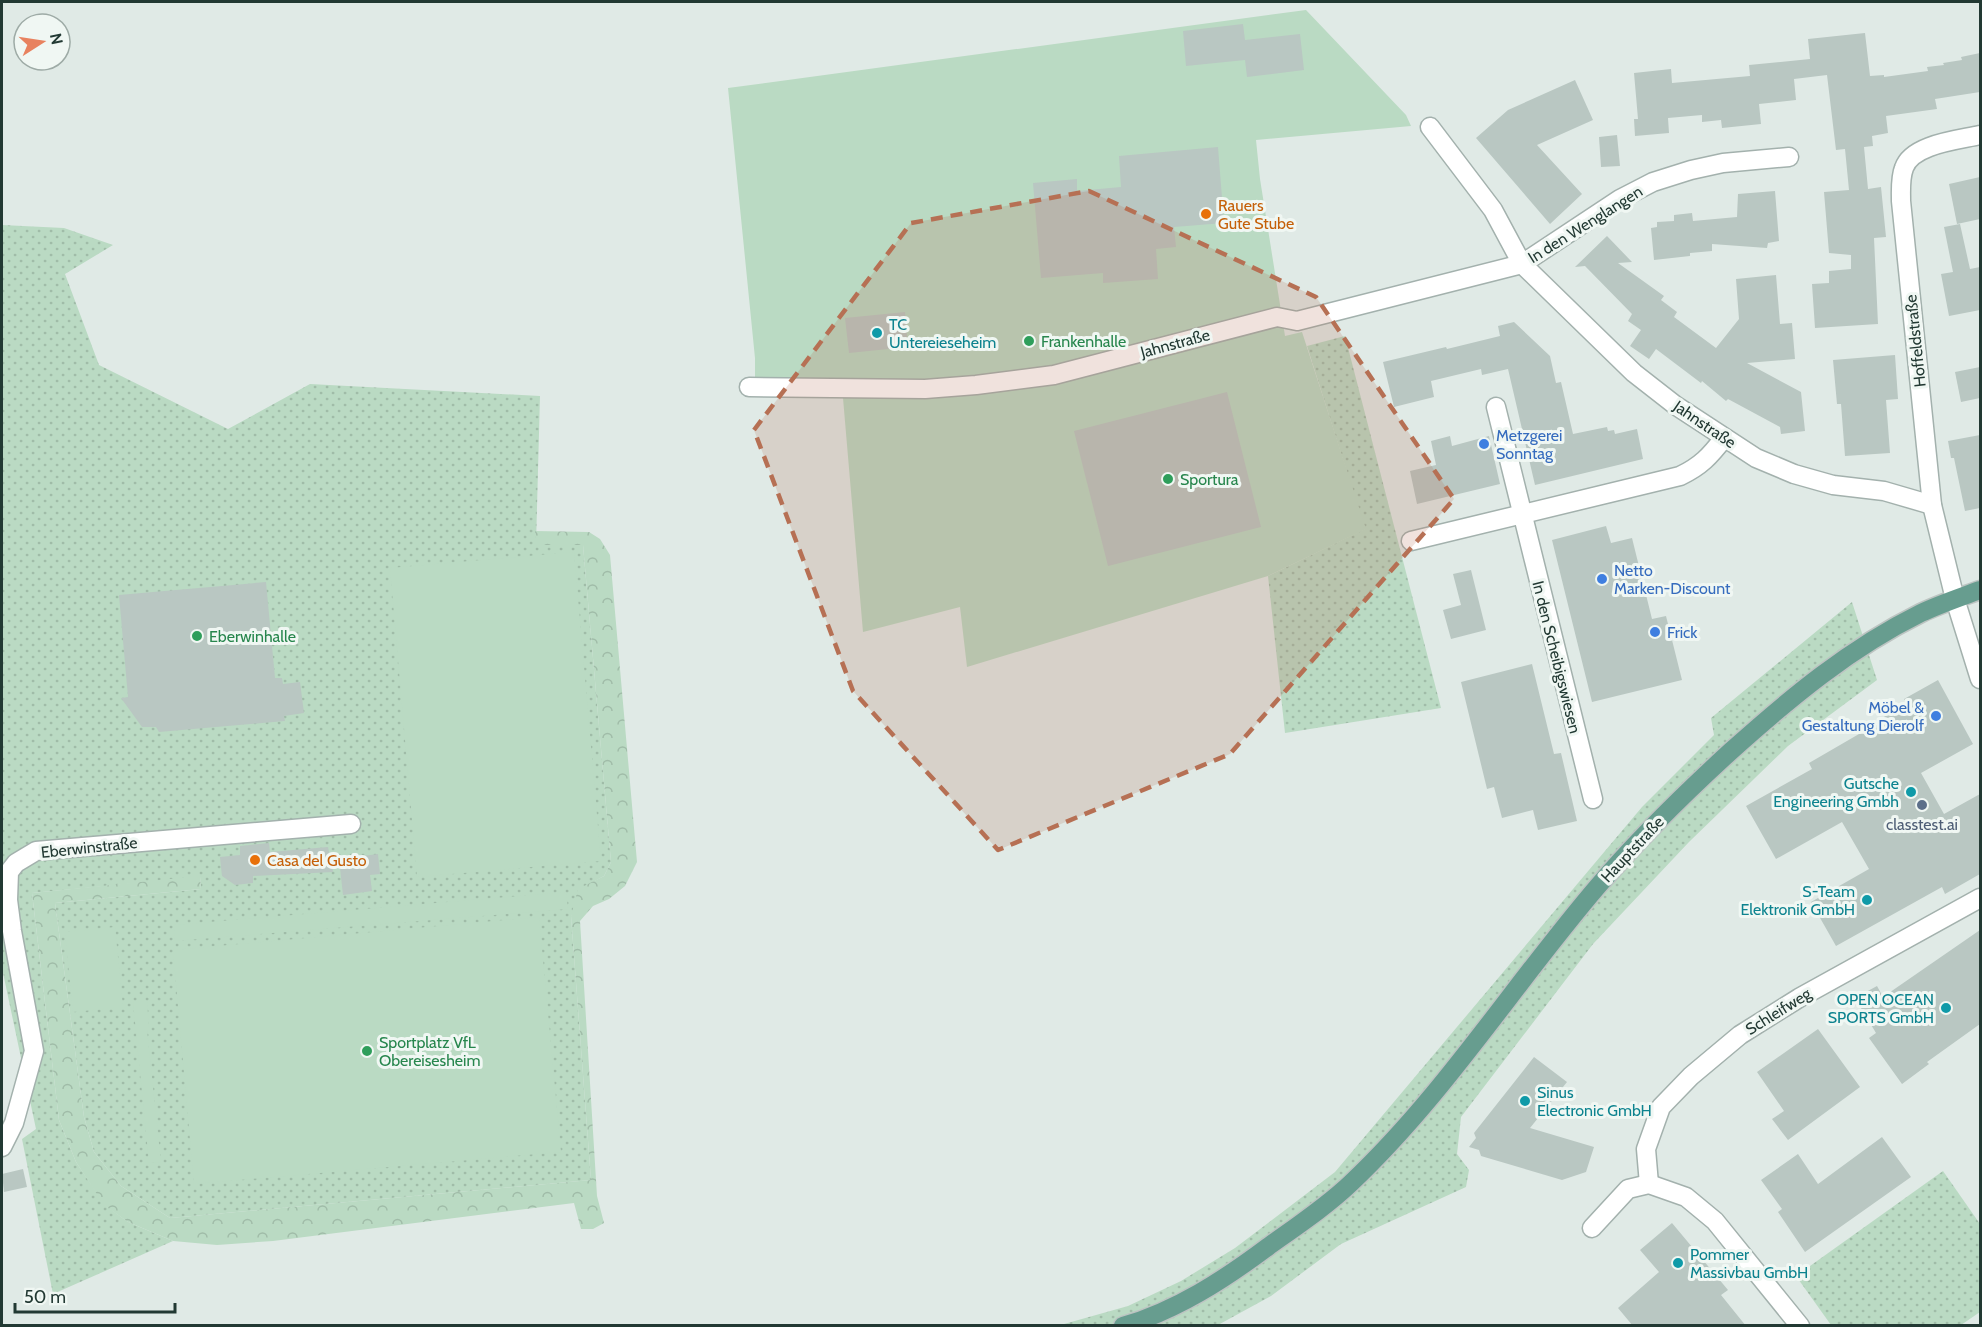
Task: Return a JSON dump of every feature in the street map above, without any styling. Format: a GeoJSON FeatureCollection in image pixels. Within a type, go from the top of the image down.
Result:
{"type":"FeatureCollection","features":[{"type":"Feature","properties":{"kind":"main road","name":"Hauptstraße"},"geometry":{"type":"LineString","coordinates":[[1123,1326],[1192,1297],[1211,1286],[1247,1263],[1350,1184],[1389,1144],[1455,1067],[1598,887],[1676,801],[1782,705],[1837,663],[1890,630],[1923,612],[1980,590]]}},
{"type":"Feature","properties":{"kind":"street","name":"Jahnstraße"},"geometry":{"type":"LineString","coordinates":[[1430,127],[1493,210],[1522,264],[1634,373],[1675,405],[1756,458],[1794,474],[1833,485],[1884,491],[1932,505]]}},
{"type":"Feature","properties":{"kind":"street","name":"Hoffeldstraße"},"geometry":{"type":"LineString","coordinates":[[1980,135],[1926,148],[1912,156],[1904,166],[1901,180],[1902,212],[1932,505],[1955,599],[1980,679]]}},
{"type":"Feature","properties":{"kind":"street","name":"In den Wenglangen"},"geometry":{"type":"LineString","coordinates":[[1522,264],[1620,199],[1653,182],[1723,163],[1789,157]]}},
{"type":"Feature","properties":{"kind":"street","name":"Jahnstraße"},"geometry":{"type":"LineString","coordinates":[[749,387],[976,386],[1054,375],[1278,317],[1297,321],[1522,264]]}},
{"type":"Feature","properties":{"kind":"street","name":"In den Scheibigswiesen"},"geometry":{"type":"LineString","coordinates":[[1496,407],[1593,799]]}},
{"type":"Feature","properties":{"kind":"street"},"geometry":{"type":"LineString","coordinates":[[1411,541],[1680,476],[1709,458],[1724,438]]}},
{"type":"Feature","properties":{"kind":"street","name":"Eberwinstraße"},"geometry":{"type":"LineString","coordinates":[[2,1148],[14,1123],[34,1051],[8,900],[9,872],[16,863],[36,851],[351,824]]}},
{"type":"Feature","properties":{"kind":"street","name":"Schleifweg"},"geometry":{"type":"LineString","coordinates":[[1649,1184],[1646,1149],[1661,1107],[1690,1076],[1740,1035],[1799,998],[1980,898]]}},
{"type":"Feature","properties":{"kind":"street"},"geometry":{"type":"LineString","coordinates":[[1592,1228],[1628,1189],[1649,1184],[1686,1197],[1716,1221],[1800,1326]]}},
{"type":"Feature","properties":{"kind":"highlighted area"},"geometry":{"type":"Polygon","coordinates":[[[1089,191],[1316,297],[1454,499],[1230,754],[998,850],[853,691],[754,430],[911,223],[1089,191]]]}},
{"type":"Feature","properties":{"kind":"green space","name":"Frankenhalle"},"geometry":{"type":"Polygon","coordinates":[[[1306,10],[1406,115],[1411,126],[1256,140],[1285,336],[1302,332],[1366,529],[1268,576],[967,667],[960,607],[863,632],[843,398],[755,394],[755,358],[728,88],[1306,10]]]}},
{"type":"Feature","properties":{"kind":"green space"},"geometry":{"type":"Polygon","coordinates":[[[2,225],[64,228],[113,245],[65,274],[99,365],[228,429],[310,384],[540,396],[536,545],[583,545],[611,862],[604,876],[593,882],[571,916],[591,1180],[170,1218],[121,1186],[94,1152],[84,1117],[55,903],[201,889],[200,877],[32,893],[59,1120],[76,1162],[105,1205],[128,1222],[173,1241],[53,1294],[22,1139],[36,1129],[2,968],[2,225]]]}},
{"type":"Feature","properties":{"kind":"green space"},"geometry":{"type":"Polygon","coordinates":[[[1345,336],[1441,708],[1285,733],[1268,576],[1365,529],[1307,346],[1345,336]]]}},
{"type":"Feature","properties":{"kind":"green space"},"geometry":{"type":"Polygon","coordinates":[[[535,531],[589,532],[600,539],[610,555],[637,862],[625,886],[609,899],[593,906],[580,921],[597,1196],[604,1223],[593,1229],[581,1229],[574,1203],[273,1241],[217,1245],[173,1241],[128,1222],[104,1205],[76,1162],[59,1120],[32,893],[200,876],[201,889],[55,903],[84,1117],[94,1152],[121,1186],[170,1218],[591,1180],[571,916],[578,889],[604,876],[611,862],[583,545],[536,545],[535,531]]]}},
{"type":"Feature","properties":{"kind":"green space"},"geometry":{"type":"Polygon","coordinates":[[[574,552],[601,861],[417,877],[390,568],[574,552]]]}},
{"type":"Feature","properties":{"kind":"green space"},"geometry":{"type":"Polygon","coordinates":[[[1852,602],[1877,680],[1788,746],[1689,842],[1593,944],[1461,1117],[1457,1154],[1469,1170],[1466,1187],[1341,1244],[1271,1296],[1218,1325],[1057,1326],[1128,1306],[1181,1281],[1235,1248],[1335,1172],[1642,807],[1714,735],[1711,718],[1852,602]]]}},
{"type":"Feature","properties":{"kind":"green space"},"geometry":{"type":"Polygon","coordinates":[[[566,892],[568,909],[175,941],[174,925],[566,892]]]}},
{"type":"Feature","properties":{"kind":"green space","name":"Sportplatz VfL Obereisesheim"},"geometry":{"type":"Polygon","coordinates":[[[539,917],[561,1152],[194,1184],[173,950],[539,917]]]}},
{"type":"Feature","properties":{"kind":"green space"},"geometry":{"type":"Polygon","coordinates":[[[115,927],[123,1007],[73,1012],[65,932],[115,927]]]}},
{"type":"Feature","properties":{"kind":"green space"},"geometry":{"type":"Polygon","coordinates":[[[147,1001],[149,1027],[147,1030],[161,1162],[149,1163],[133,1002],[147,1001]]]}},
{"type":"Feature","properties":{"kind":"green space"},"geometry":{"type":"Polygon","coordinates":[[[1943,1171],[1980,1224],[1980,1312],[1961,1325],[1831,1325],[1796,1276],[1943,1171]]]}},
{"type":"Feature","properties":{"kind":"building"},"geometry":{"type":"Polygon","coordinates":[[[1243,24],[1245,40],[1300,34],[1304,70],[1247,77],[1245,60],[1186,66],[1183,31],[1243,24]]]}},
{"type":"Feature","properties":{"kind":"building"},"geometry":{"type":"Polygon","coordinates":[[[1865,33],[1870,76],[1884,75],[1884,77],[1928,71],[1927,67],[1944,65],[1943,63],[1962,60],[1961,57],[1980,53],[1980,92],[1935,99],[1937,109],[1886,116],[1888,133],[1872,136],[1873,146],[1864,147],[1868,189],[1881,187],[1886,237],[1874,238],[1878,324],[1815,328],[1812,284],[1829,283],[1829,271],[1851,269],[1851,255],[1829,253],[1824,192],[1849,190],[1845,149],[1836,150],[1827,75],[1794,79],[1796,100],[1759,104],[1761,124],[1722,128],[1721,120],[1702,122],[1702,115],[1668,118],[1669,133],[1635,136],[1634,119],[1638,119],[1634,73],[1671,69],[1672,83],[1750,76],[1749,65],[1810,59],[1808,39],[1865,33]]]}},
{"type":"Feature","properties":{"kind":"building"},"geometry":{"type":"Polygon","coordinates":[[[1575,80],[1593,120],[1537,145],[1582,194],[1550,224],[1476,138],[1508,110],[1575,80]]]}},
{"type":"Feature","properties":{"kind":"building"},"geometry":{"type":"Polygon","coordinates":[[[1617,135],[1620,166],[1601,167],[1599,137],[1617,135]]]}},
{"type":"Feature","properties":{"kind":"building","name":"Frankenhalle"},"geometry":{"type":"Polygon","coordinates":[[[1218,147],[1224,223],[1174,227],[1176,247],[1156,249],[1158,279],[1103,283],[1103,273],[1041,278],[1033,183],[1077,179],[1077,191],[1121,187],[1119,156],[1218,147]]]}},
{"type":"Feature","properties":{"kind":"building"},"geometry":{"type":"Polygon","coordinates":[[[1980,177],[1980,219],[1957,224],[1949,184],[1980,177]]]}},
{"type":"Feature","properties":{"kind":"building"},"geometry":{"type":"Polygon","coordinates":[[[1775,191],[1779,241],[1768,243],[1767,248],[1712,244],[1712,251],[1654,260],[1651,228],[1657,227],[1657,222],[1674,221],[1674,215],[1692,213],[1693,221],[1737,217],[1738,194],[1775,191]]]}},
{"type":"Feature","properties":{"kind":"building"},"geometry":{"type":"Polygon","coordinates":[[[1960,224],[1970,269],[1980,267],[1980,310],[1949,316],[1941,274],[1953,272],[1944,227],[1960,224]]]}},
{"type":"Feature","properties":{"kind":"building"},"geometry":{"type":"Polygon","coordinates":[[[1607,236],[1632,262],[1618,263],[1664,296],[1661,300],[1677,312],[1674,317],[1716,348],[1739,319],[1736,279],[1776,275],[1780,324],[1792,323],[1795,359],[1747,363],[1801,392],[1805,431],[1781,434],[1780,427],[1728,399],[1726,401],[1656,349],[1649,359],[1630,346],[1641,330],[1628,321],[1632,314],[1585,266],[1575,267],[1607,236]]]}},
{"type":"Feature","properties":{"kind":"building","name":"TC Untereieseheim"},"geometry":{"type":"Polygon","coordinates":[[[905,312],[908,347],[849,353],[845,318],[905,312]]]}},
{"type":"Feature","properties":{"kind":"building"},"geometry":{"type":"Polygon","coordinates":[[[1514,322],[1550,356],[1556,383],[1561,382],[1573,434],[1607,427],[1608,431],[1614,430],[1615,434],[1637,429],[1643,459],[1535,485],[1508,369],[1482,375],[1481,369],[1431,381],[1434,397],[1394,407],[1383,362],[1500,336],[1498,326],[1514,322]]]}},
{"type":"Feature","properties":{"kind":"building"},"geometry":{"type":"Polygon","coordinates":[[[1895,355],[1898,399],[1886,400],[1890,453],[1845,456],[1841,404],[1837,404],[1833,360],[1895,355]]]}},
{"type":"Feature","properties":{"kind":"building"},"geometry":{"type":"Polygon","coordinates":[[[1980,367],[1980,398],[1961,402],[1955,372],[1980,367]]]}},
{"type":"Feature","properties":{"kind":"building","name":"Sportura"},"geometry":{"type":"Polygon","coordinates":[[[1227,392],[1261,527],[1108,566],[1074,431],[1227,392]]]}},
{"type":"Feature","properties":{"kind":"building"},"geometry":{"type":"Polygon","coordinates":[[[1980,435],[1980,508],[1965,511],[1954,458],[1951,458],[1948,441],[1980,435]]]}},
{"type":"Feature","properties":{"kind":"building"},"geometry":{"type":"Polygon","coordinates":[[[1450,436],[1452,446],[1489,436],[1500,484],[1417,504],[1410,471],[1436,465],[1431,441],[1450,436]]]}},
{"type":"Feature","properties":{"kind":"building","name":"Netto Marken-Discount"},"geometry":{"type":"Polygon","coordinates":[[[1606,526],[1611,543],[1632,538],[1652,619],[1666,616],[1682,680],[1592,702],[1552,540],[1606,526]]]}},
{"type":"Feature","properties":{"kind":"building"},"geometry":{"type":"Polygon","coordinates":[[[1471,570],[1486,630],[1451,639],[1443,610],[1461,605],[1453,574],[1471,570]]]}},
{"type":"Feature","properties":{"kind":"building","name":"Eberwinhalle"},"geometry":{"type":"Polygon","coordinates":[[[266,582],[275,678],[282,678],[283,684],[300,682],[304,713],[284,716],[285,721],[159,732],[156,727],[142,727],[121,698],[128,697],[119,595],[266,582]]]}},
{"type":"Feature","properties":{"kind":"building"},"geometry":{"type":"Polygon","coordinates":[[[1532,664],[1554,754],[1561,753],[1577,821],[1538,830],[1533,810],[1502,818],[1494,787],[1487,789],[1461,682],[1532,664]]]}},
{"type":"Feature","properties":{"kind":"building"},"geometry":{"type":"Polygon","coordinates":[[[1938,680],[1973,744],[1921,773],[1944,814],[1980,794],[1980,874],[1945,894],[1942,887],[1836,946],[1811,902],[1869,869],[1842,822],[1776,859],[1746,806],[1812,769],[1809,763],[1859,734],[1857,732],[1907,704],[1904,699],[1938,680]]]}},
{"type":"Feature","properties":{"kind":"building"},"geometry":{"type":"Polygon","coordinates":[[[269,843],[270,852],[328,847],[333,872],[253,876],[253,883],[235,885],[222,876],[220,857],[240,855],[240,846],[269,843]]]}},
{"type":"Feature","properties":{"kind":"building"},"geometry":{"type":"Polygon","coordinates":[[[378,854],[380,874],[370,875],[372,891],[343,895],[339,859],[378,854]]]}},
{"type":"Feature","properties":{"kind":"building"},"geometry":{"type":"Polygon","coordinates":[[[1980,930],[1980,1024],[1927,1062],[1929,1064],[1902,1084],[1869,1038],[1876,1033],[1855,998],[1877,986],[1883,997],[1980,930]]]}},
{"type":"Feature","properties":{"kind":"building"},"geometry":{"type":"Polygon","coordinates":[[[1818,1029],[1860,1087],[1788,1140],[1772,1119],[1784,1111],[1757,1072],[1818,1029]]]}},
{"type":"Feature","properties":{"kind":"building","name":"Sinus Electronic GmbH"},"geometry":{"type":"Polygon","coordinates":[[[1534,1057],[1567,1082],[1530,1128],[1594,1147],[1586,1172],[1562,1180],[1481,1156],[1479,1150],[1469,1147],[1476,1138],[1474,1133],[1534,1057]]]}},
{"type":"Feature","properties":{"kind":"building"},"geometry":{"type":"Polygon","coordinates":[[[1882,1137],[1911,1177],[1805,1252],[1778,1212],[1782,1209],[1761,1180],[1798,1154],[1818,1184],[1882,1137]]]}},
{"type":"Feature","properties":{"kind":"building"},"geometry":{"type":"Polygon","coordinates":[[[23,1169],[27,1187],[4,1192],[2,1174],[23,1169]]]}},
{"type":"Feature","properties":{"kind":"building"},"geometry":{"type":"Polygon","coordinates":[[[1672,1223],[1728,1290],[1721,1295],[1746,1326],[1633,1326],[1618,1308],[1659,1272],[1640,1250],[1672,1223]]]}},
{"type":"Feature","properties":{"kind":"place","name":"Rauers Gute Stube"},"geometry":{"type":"Point","coordinates":[1206,214]}},
{"type":"Feature","properties":{"kind":"place","name":"TC Untereieseheim"},"geometry":{"type":"Point","coordinates":[877,333]}},
{"type":"Feature","properties":{"kind":"place","name":"Frankenhalle"},"geometry":{"type":"Point","coordinates":[1029,341]}},
{"type":"Feature","properties":{"kind":"place","name":"Metzgerei Sonntag"},"geometry":{"type":"Point","coordinates":[1484,444]}},
{"type":"Feature","properties":{"kind":"place","name":"Sportura"},"geometry":{"type":"Point","coordinates":[1168,479]}},
{"type":"Feature","properties":{"kind":"place","name":"Netto Marken-Discount"},"geometry":{"type":"Point","coordinates":[1602,579]}},
{"type":"Feature","properties":{"kind":"place","name":"Frick"},"geometry":{"type":"Point","coordinates":[1655,632]}},
{"type":"Feature","properties":{"kind":"place","name":"Eberwinhalle"},"geometry":{"type":"Point","coordinates":[197,636]}},
{"type":"Feature","properties":{"kind":"place","name":"Möbel & Gestaltung Dierolf"},"geometry":{"type":"Point","coordinates":[1936,716]}},
{"type":"Feature","properties":{"kind":"place","name":"Gutsche Engineering Gmbh"},"geometry":{"type":"Point","coordinates":[1911,792]}},
{"type":"Feature","properties":{"kind":"place","name":"classtest.ai"},"geometry":{"type":"Point","coordinates":[1922,805]}},
{"type":"Feature","properties":{"kind":"place","name":"Casa del Gusto"},"geometry":{"type":"Point","coordinates":[255,860]}},
{"type":"Feature","properties":{"kind":"place","name":"S-Team Elektronik GmbH"},"geometry":{"type":"Point","coordinates":[1867,900]}},
{"type":"Feature","properties":{"kind":"place","name":"OPEN OCEAN SPORTS GmbH"},"geometry":{"type":"Point","coordinates":[1946,1008]}},
{"type":"Feature","properties":{"kind":"place","name":"Sportplatz VfL Obereisesheim"},"geometry":{"type":"Point","coordinates":[367,1051]}},
{"type":"Feature","properties":{"kind":"place","name":"Sinus Electronic GmbH"},"geometry":{"type":"Point","coordinates":[1525,1101]}},
{"type":"Feature","properties":{"kind":"place","name":"Pommer Massivbau GmbH"},"geometry":{"type":"Point","coordinates":[1678,1263]}}]}
